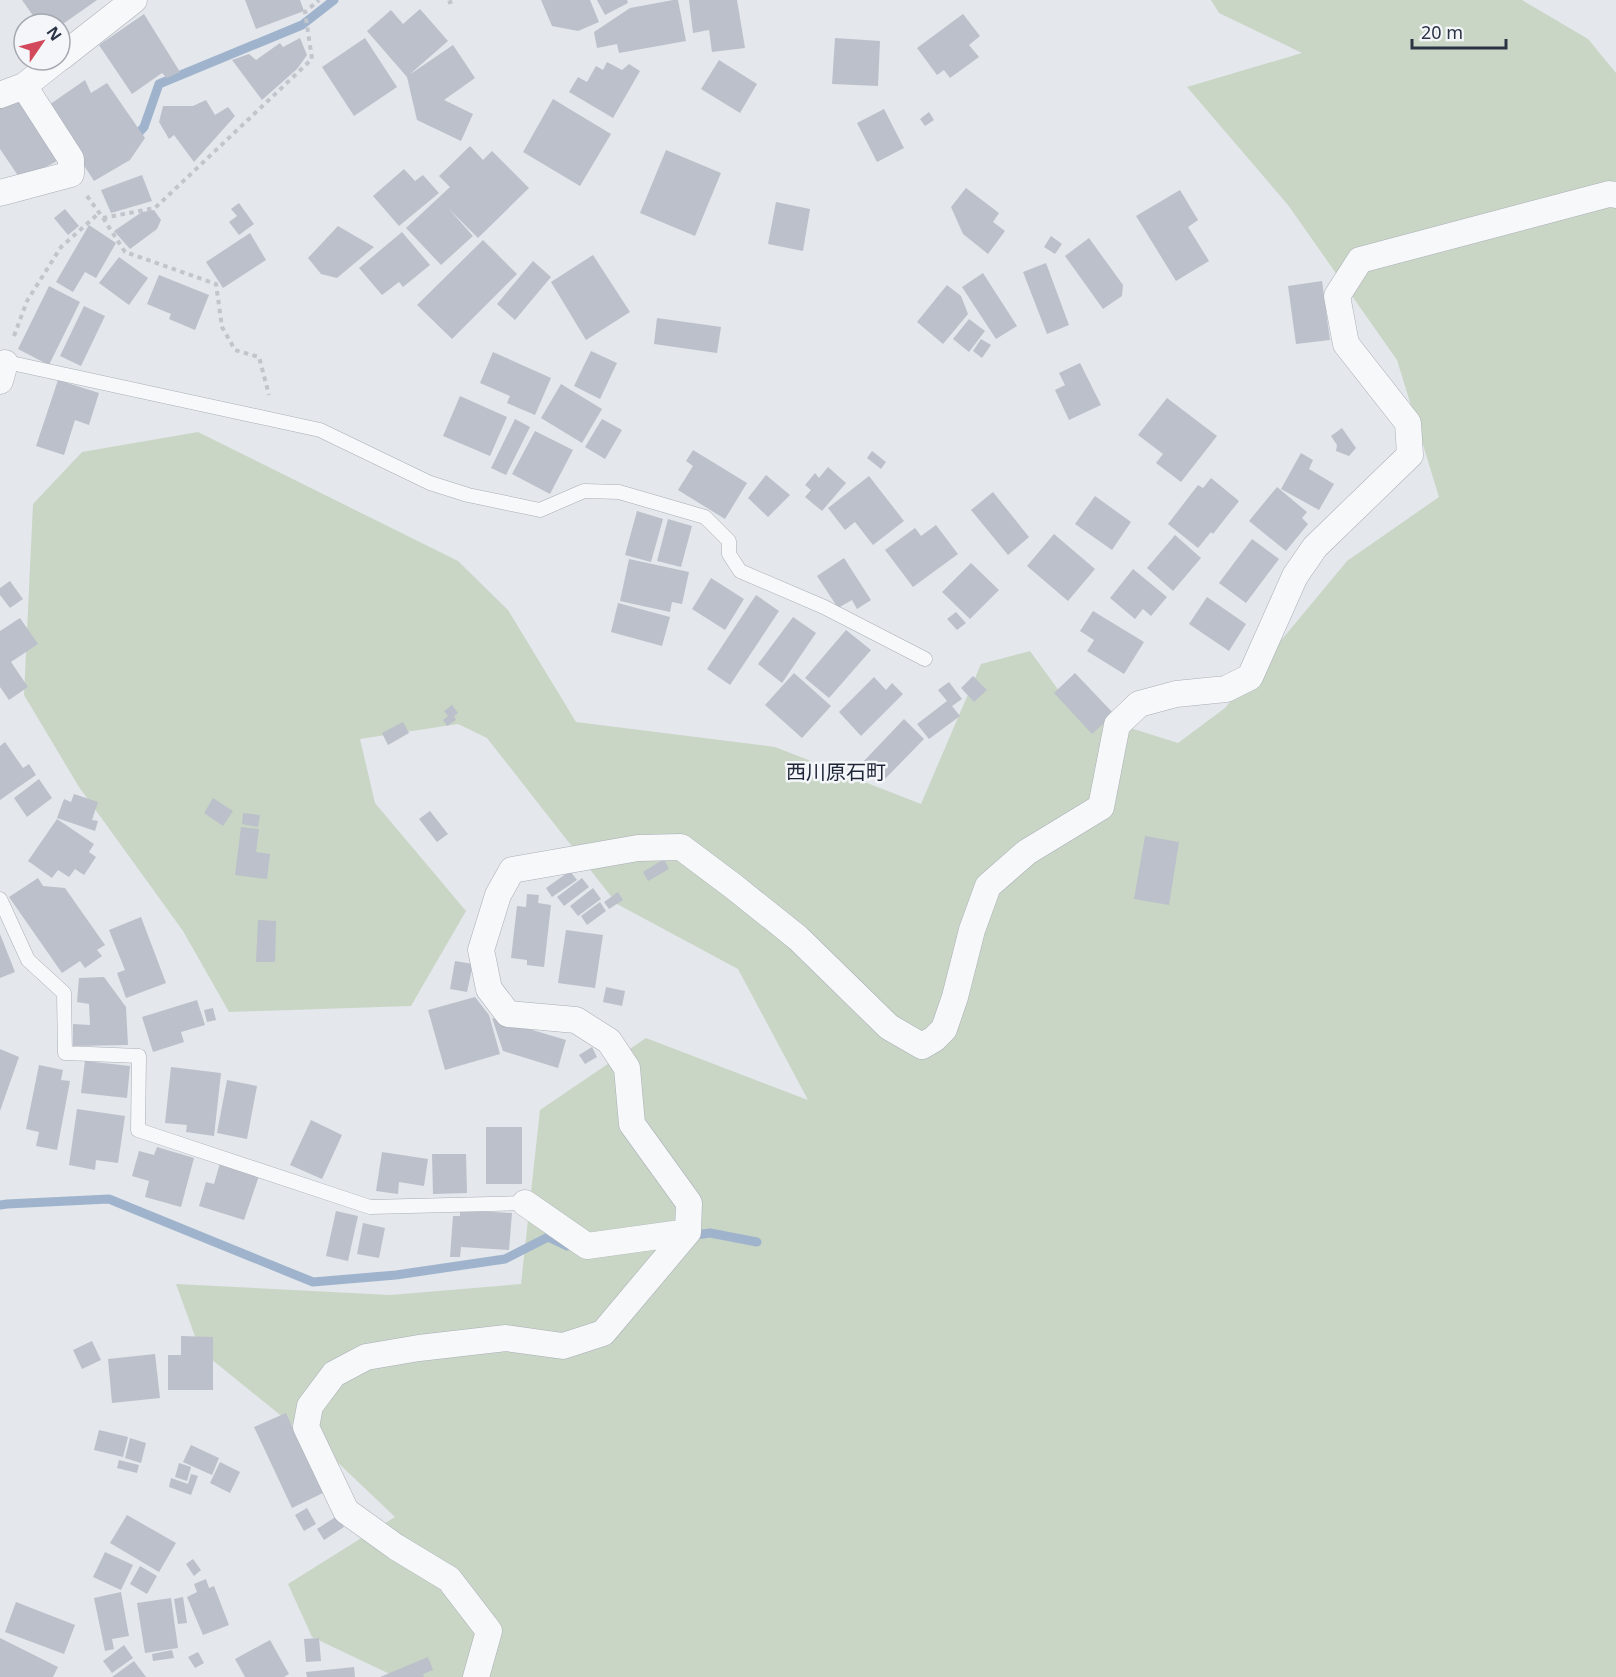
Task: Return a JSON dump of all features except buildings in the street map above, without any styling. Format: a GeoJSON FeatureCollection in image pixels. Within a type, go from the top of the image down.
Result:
{"type":"FeatureCollection","features":[{"type":"Feature","properties":{"kind":"street"},"geometry":{"type":"LineString","coordinates":[[72,49],[134,0]]}},
{"type":"Feature","properties":{"kind":"street"},"geometry":{"type":"LineString","coordinates":[[0,193],[70,174],[71,159],[12,91],[40,72]]}},
{"type":"Feature","properties":{"kind":"street"},"geometry":{"type":"LineString","coordinates":[[476,1677],[489,1630],[449,1579],[396,1547],[346,1511],[306,1427],[310,1406],[334,1374],[366,1356],[506,1338],[563,1346],[603,1333],[688,1232],[689,1203],[632,1124],[627,1068],[609,1041],[576,1020],[508,1014],[489,989],[482,950],[498,895],[512,870],[638,848],[681,848],[798,938],[889,1027],[922,1046],[934,1039],[944,1029],[955,998],[972,930],[988,886],[1027,852],[1101,807],[1117,725],[1139,704],[1176,694],[1226,689],[1250,677],[1294,576],[1315,548],[1410,455],[1408,423],[1346,344],[1337,296],[1360,260],[1609,194],[1616,195]]}},
{"type":"Feature","properties":{"kind":"street"},"geometry":{"type":"LineString","coordinates":[[525,1203],[587,1246],[688,1232]]}},
{"type":"Feature","properties":{"kind":"lane"},"geometry":{"type":"LineString","coordinates":[[2,368],[320,430],[430,483],[468,495],[540,510],[585,491],[619,492],[705,517],[729,541],[729,554],[740,572],[825,607],[924,659]]}},
{"type":"Feature","properties":{"kind":"lane"},"geometry":{"type":"LineString","coordinates":[[0,899],[28,960],[64,993],[65,1053],[140,1056],[138,1130],[370,1207],[525,1203]]}},
{"type":"Feature","properties":{"kind":"path"},"geometry":{"type":"LineString","coordinates":[[103,218],[155,208],[312,59],[305,12],[319,0]]}},
{"type":"Feature","properties":{"kind":"path"},"geometry":{"type":"LineString","coordinates":[[448,3],[456,0]]}},
{"type":"Feature","properties":{"kind":"path"},"geometry":{"type":"LineString","coordinates":[[70,174],[125,252],[216,284],[222,327],[235,350],[260,357],[276,420]]}},
{"type":"Feature","properties":{"kind":"path"},"geometry":{"type":"LineString","coordinates":[[2,368],[27,301],[61,247],[99,213]]}},
{"type":"Feature","properties":{"kind":"green space"},"geometry":{"type":"Polygon","coordinates":[[[1211,0],[1522,0],[1588,39],[1616,73],[1616,1677],[396,1677],[312,1637],[288,1584],[395,1517],[332,1457],[200,1350],[176,1284],[390,1295],[521,1284],[540,1110],[646,1038],[808,1100],[738,969],[617,904],[487,738],[458,724],[360,739],[375,803],[466,911],[411,1006],[229,1012],[183,931],[79,787],[24,695],[33,504],[82,452],[198,432],[458,561],[508,610],[576,722],[775,747],[921,804],[981,664],[1030,651],[1073,710],[1178,743],[1225,708],[1347,561],[1439,497],[1397,360],[1288,205],[1187,87],[1302,53],[1219,13],[1211,0]]]}},
{"type":"Feature","properties":{"kind":"waterway"},"geometry":{"type":"LineString","coordinates":[[134,138],[144,127],[159,84],[302,25],[334,0]]}},
{"type":"Feature","properties":{"kind":"waterway"},"geometry":{"type":"LineString","coordinates":[[0,1205],[109,1199],[313,1282],[396,1275],[505,1259],[548,1237],[567,1246]]}},
{"type":"Feature","properties":{"kind":"waterway"},"geometry":{"type":"LineString","coordinates":[[689,1236],[710,1233],[757,1242]]}},
{"type":"Feature","properties":{"kind":"district","name":"西川原石町"},"geometry":{"type":"Point","coordinates":[836,771]}}]}
